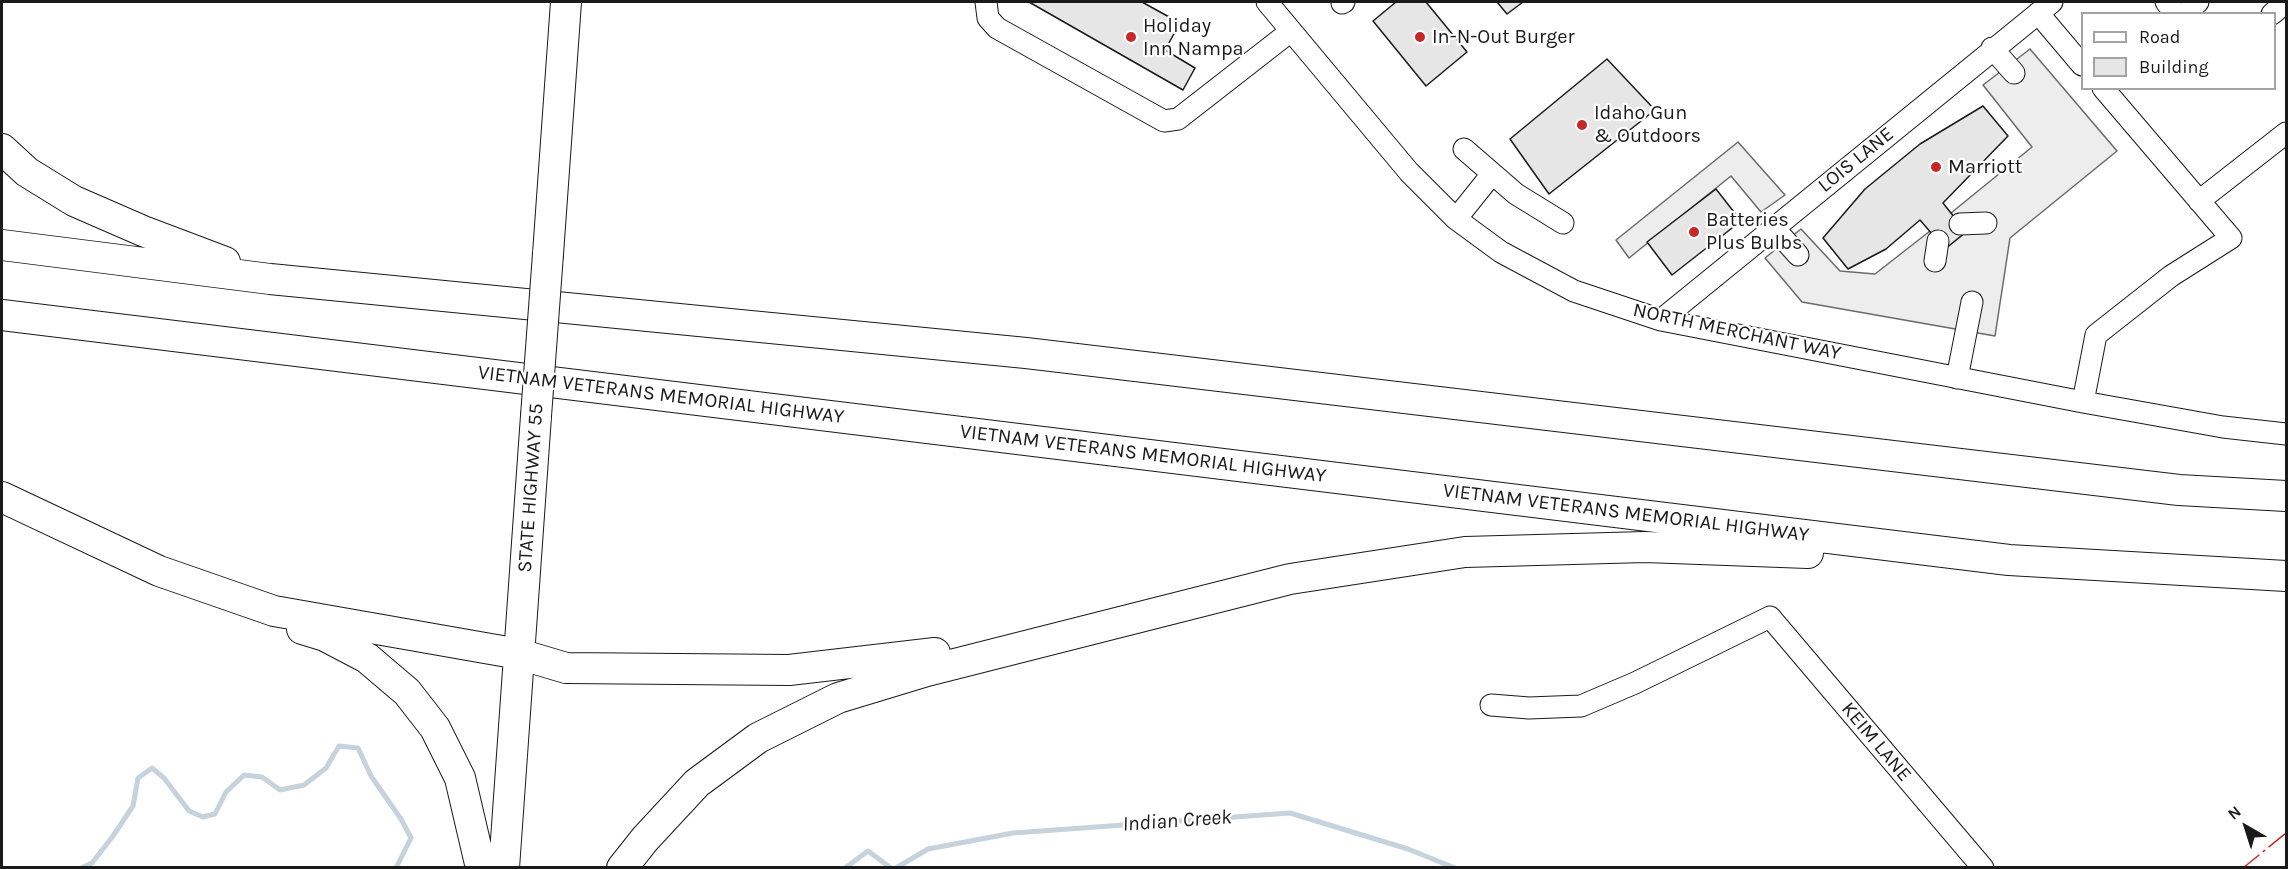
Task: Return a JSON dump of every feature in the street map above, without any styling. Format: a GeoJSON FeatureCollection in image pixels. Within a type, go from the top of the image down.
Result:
{"type":"FeatureCollection","features":[{"type":"Feature","properties":{"kind":"highway","name":"STATE HIGHWAY 55"},"geometry":{"type":"LineString","coordinates":[[504,867],[566,2]]}},
{"type":"Feature","properties":{"kind":"highway"},"geometry":{"type":"LineString","coordinates":[[2,149],[27,172],[74,201],[143,231],[270,279]]}},
{"type":"Feature","properties":{"kind":"highway"},"geometry":{"type":"LineString","coordinates":[[2,245],[270,279],[1026,353],[2167,489],[2286,496]]}},
{"type":"Feature","properties":{"kind":"highway","name":"VIETNAM VETERANS MEMORIAL HIGHWAY"},"geometry":{"type":"LineString","coordinates":[[2,315],[2009,560],[2286,576]]}},
{"type":"Feature","properties":{"kind":"highway"},"geometry":{"type":"LineString","coordinates":[[2,497],[159,571],[274,611],[519,654],[566,668],[789,670],[924,655],[1290,579],[1465,552],[1645,547],[2009,560]]}},
{"type":"Feature","properties":{"kind":"highway"},"geometry":{"type":"LineString","coordinates":[[2,504],[49,533],[156,581],[325,636],[367,658],[407,692],[435,728],[460,778],[481,867]]}},
{"type":"Feature","properties":{"kind":"highway"},"geometry":{"type":"LineString","coordinates":[[622,867],[696,783],[758,738],[838,698],[927,670],[1290,579]]}},
{"type":"Feature","properties":{"kind":"street"},"geometry":{"type":"LineString","coordinates":[[986,2],[985,10],[988,18],[997,28],[1156,118],[1170,121],[1178,119],[1291,31]]}},
{"type":"Feature","properties":{"kind":"street","name":"NORTH MERCHANT WAY"},"geometry":{"type":"LineString","coordinates":[[1267,2],[1409,172],[1456,219],[1501,252],[1574,291],[1661,320],[2083,402],[2223,427],[2286,434]]}},
{"type":"Feature","properties":{"kind":"street"},"geometry":{"type":"LineString","coordinates":[[2274,12],[2286,2]]}},
{"type":"Feature","properties":{"kind":"street"},"geometry":{"type":"LineString","coordinates":[[2045,7],[2081,63]]}},
{"type":"Feature","properties":{"kind":"street","name":"LOIS LANE"},"geometry":{"type":"LineString","coordinates":[[1661,320],[2045,7]]}},
{"type":"Feature","properties":{"kind":"street"},"geometry":{"type":"LineString","coordinates":[[1992,48],[2014,73]]}},
{"type":"Feature","properties":{"kind":"street"},"geometry":{"type":"LineString","coordinates":[[2083,402],[2096,335],[2171,276],[2231,238],[2105,90]]}},
{"type":"Feature","properties":{"kind":"street"},"geometry":{"type":"LineString","coordinates":[[2199,201],[2286,133]]}},
{"type":"Feature","properties":{"kind":"street"},"geometry":{"type":"LineString","coordinates":[[1464,149],[1516,194],[1563,224]]}},
{"type":"Feature","properties":{"kind":"street"},"geometry":{"type":"LineString","coordinates":[[1456,219],[1492,174]]}},
{"type":"Feature","properties":{"kind":"street"},"geometry":{"type":"LineString","coordinates":[[1960,224],[1986,223]]}},
{"type":"Feature","properties":{"kind":"street"},"geometry":{"type":"LineString","coordinates":[[1774,228],[1798,255]]}},
{"type":"Feature","properties":{"kind":"street"},"geometry":{"type":"LineString","coordinates":[[1957,378],[1972,303]]}},
{"type":"Feature","properties":{"kind":"street","name":"KEIM LANE"},"geometry":{"type":"LineString","coordinates":[[1491,705],[1529,708],[1581,706],[1770,617],[1983,867]]}},
{"type":"Feature","properties":{"kind":"shaded area"},"geometry":{"type":"Polygon","coordinates":[[[2030,49],[2117,151],[2010,238],[1995,336],[1802,302],[1765,258],[1801,229],[1840,271],[1875,274],[1930,231],[1945,249],[1966,232],[1951,213],[2032,147],[1983,85],[2030,49]]]}},
{"type":"Feature","properties":{"kind":"shaded area"},"geometry":{"type":"Polygon","coordinates":[[[1738,142],[1785,195],[1761,212],[1731,176],[1629,258],[1616,240],[1738,142]]]}},
{"type":"Feature","properties":{"kind":"building","name":"Holiday Inn Nampa"},"geometry":{"type":"Polygon","coordinates":[[[1029,2],[1142,2],[1180,23],[1165,50],[1195,68],[1183,90],[1029,2]]]}},
{"type":"Feature","properties":{"kind":"building","name":"In-N-Out Burger"},"geometry":{"type":"Polygon","coordinates":[[[1396,2],[1426,2],[1467,52],[1426,86],[1373,21],[1396,2]]]}},
{"type":"Feature","properties":{"kind":"building"},"geometry":{"type":"Polygon","coordinates":[[[1497,2],[1523,2],[1507,14],[1497,2]]]}},
{"type":"Feature","properties":{"kind":"building","name":"Idaho Gun & Outdoors"},"geometry":{"type":"Polygon","coordinates":[[[1607,59],[1655,110],[1549,194],[1510,139],[1607,59]]]}},
{"type":"Feature","properties":{"kind":"building","name":"Marriott"},"geometry":{"type":"Polygon","coordinates":[[[1983,106],[2008,136],[1943,203],[1966,232],[1945,249],[1920,220],[1886,249],[1848,269],[1823,238],[1865,189],[1920,144],[1983,106]]]}},
{"type":"Feature","properties":{"kind":"building","name":"Batteries Plus Bulbs"},"geometry":{"type":"Polygon","coordinates":[[[1716,189],[1741,221],[1672,275],[1647,242],[1716,189]]]}},
{"type":"Feature","properties":{"kind":"waterway","name":"Indian Creek"},"geometry":{"type":"LineString","coordinates":[[81,868],[92,863],[113,836],[133,806],[138,778],[152,768],[164,778],[189,811],[203,817],[215,814],[226,792],[244,775],[262,777],[280,790],[304,785],[326,768],[339,746],[358,748],[371,776],[401,819],[411,838],[396,868]]}},
{"type":"Feature","properties":{"kind":"waterway","name":"Indian Creek"},"geometry":{"type":"LineString","coordinates":[[896,868],[928,849],[1013,833],[1290,813],[1408,849],[1455,868]]}},
{"type":"Feature","properties":{"kind":"waterway","name":"Indian Creek"},"geometry":{"type":"LineString","coordinates":[[845,868],[868,851],[891,868]]}},
{"type":"Feature","properties":{"kind":"power"},"geometry":{"type":"LineString","coordinates":[[2243,868],[2286,833]]}},
{"type":"Feature","properties":{"kind":"place","name":"Holiday Inn Nampa"},"geometry":{"type":"Point","coordinates":[1131,37]}},
{"type":"Feature","properties":{"kind":"place","name":"In-N-Out Burger"},"geometry":{"type":"Point","coordinates":[1420,37]}},
{"type":"Feature","properties":{"kind":"place","name":"Idaho Gun & Outdoors"},"geometry":{"type":"Point","coordinates":[1582,125]}},
{"type":"Feature","properties":{"kind":"place","name":"Marriott"},"geometry":{"type":"Point","coordinates":[1936,167]}},
{"type":"Feature","properties":{"kind":"place","name":"Batteries Plus Bulbs"},"geometry":{"type":"Point","coordinates":[1694,232]}}]}
